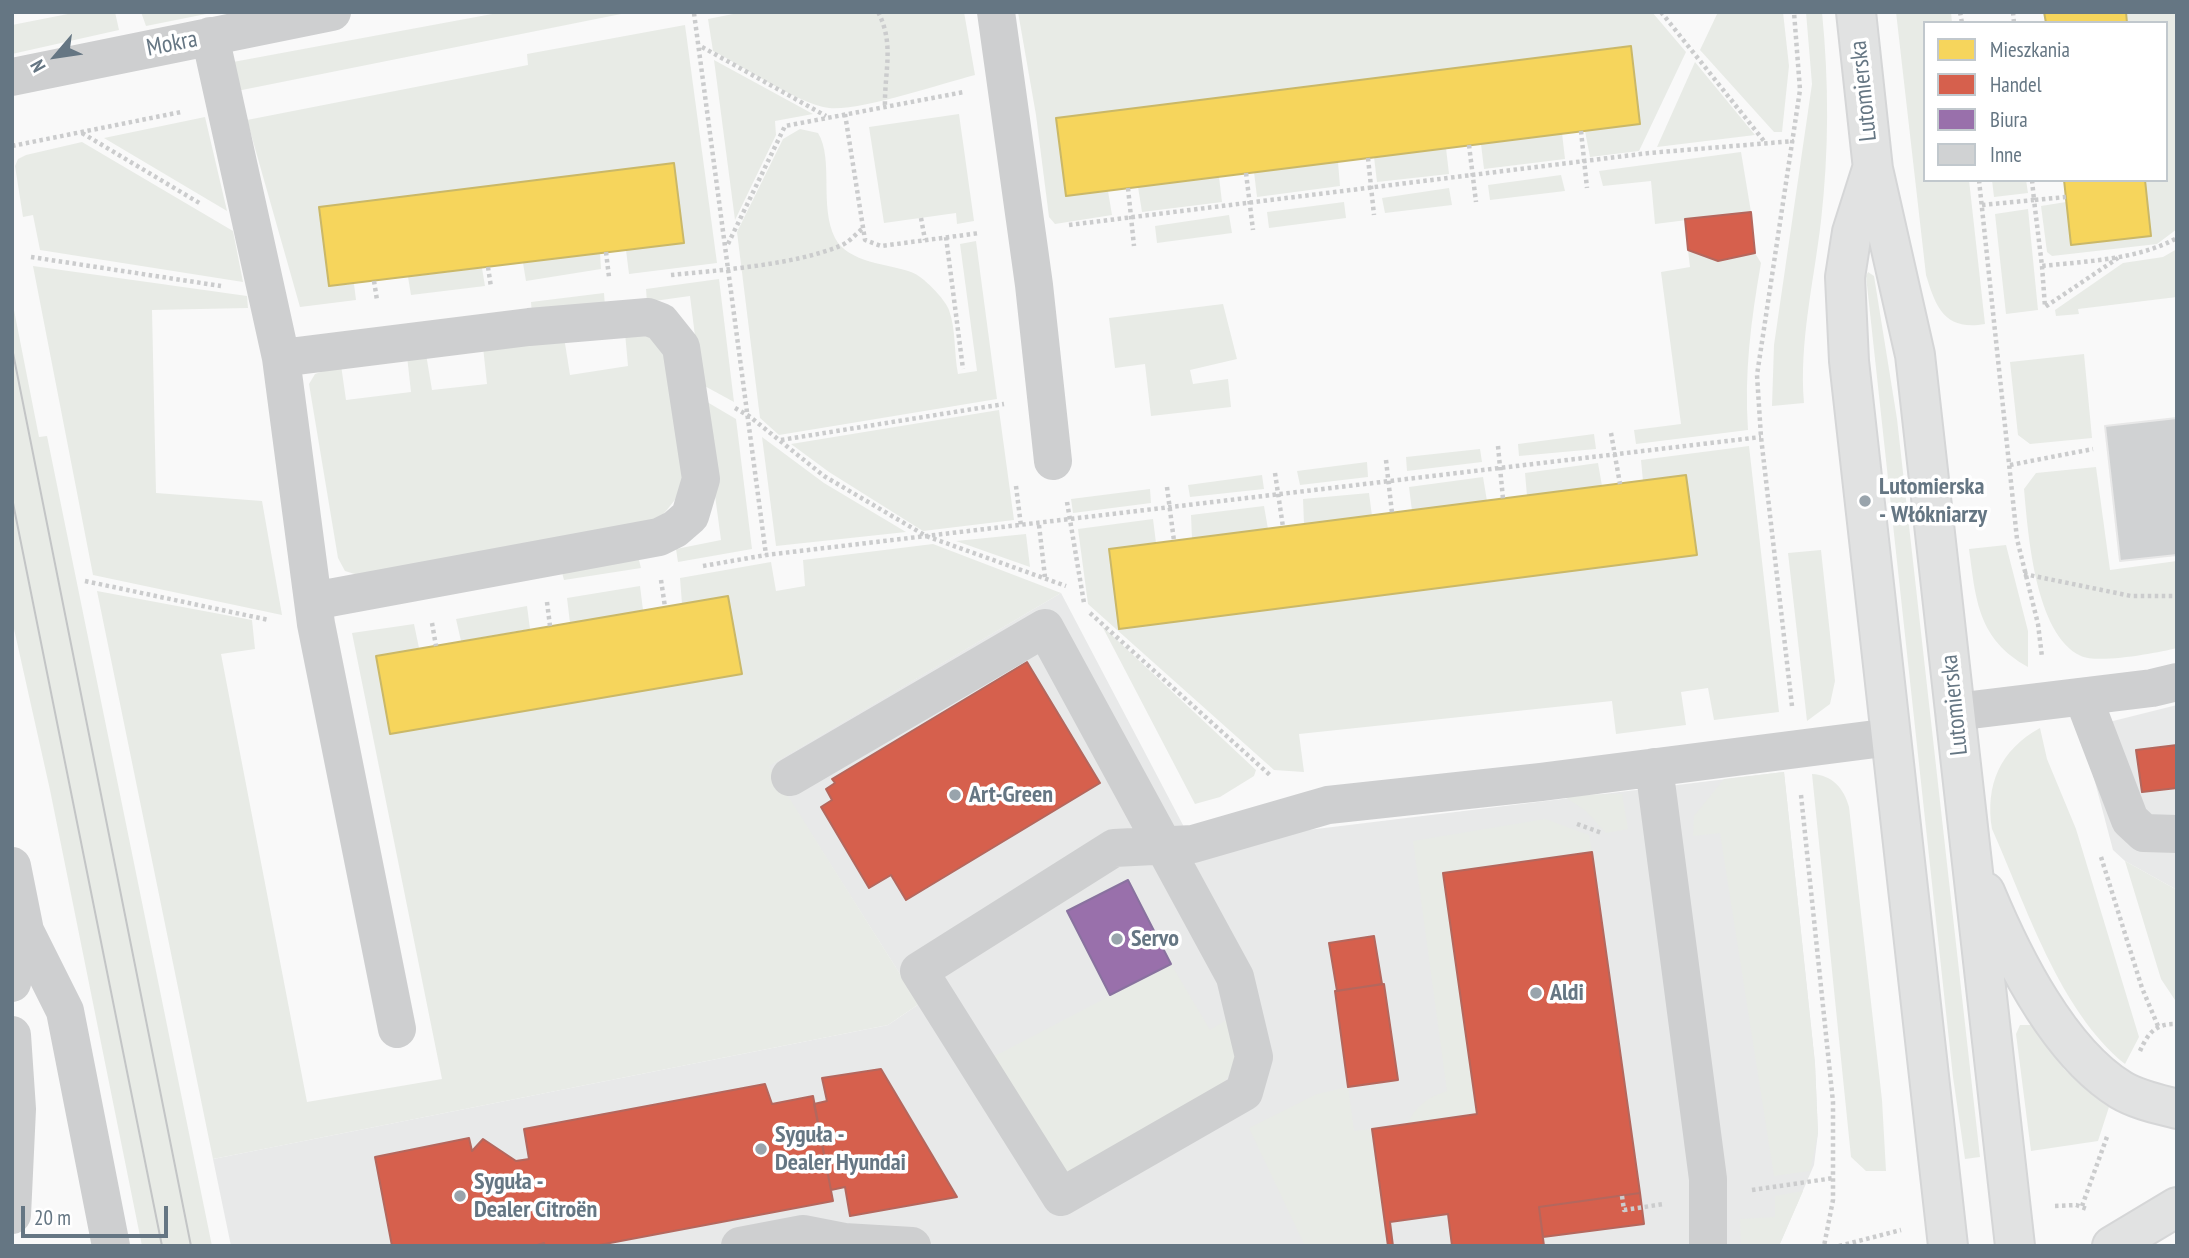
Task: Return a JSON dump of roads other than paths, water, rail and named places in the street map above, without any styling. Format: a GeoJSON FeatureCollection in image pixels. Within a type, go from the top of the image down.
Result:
{"type":"FeatureCollection","features":[{"type":"Feature","properties":{"kind":"main road","name":"Lutomierska"},"geometry":{"type":"LineString","coordinates":[[1856,12],[1872,169],[1915,355],[2015,1246]]}},
{"type":"Feature","properties":{"kind":"main road","name":"Lutomierska"},"geometry":{"type":"LineString","coordinates":[[1872,169],[1852,232],[1845,277],[1849,361],[1948,1246]]}},
{"type":"Feature","properties":{"kind":"main road"},"geometry":{"type":"LineString","coordinates":[[1972,858],[1990,902],[2028,977],[2073,1047],[2109,1082],[2124,1091],[2177,1108]]}},
{"type":"Feature","properties":{"kind":"main road"},"geometry":{"type":"LineString","coordinates":[[2112,1246],[2177,1207]]}},
{"type":"Feature","properties":{"kind":"street","name":"Mokra"},"geometry":{"type":"LineString","coordinates":[[12,77],[332,12]]}},
{"type":"Feature","properties":{"kind":"street"},"geometry":{"type":"LineString","coordinates":[[996,12],[1027,230],[1053,461]]}},
{"type":"Feature","properties":{"kind":"street"},"geometry":{"type":"LineString","coordinates":[[210,36],[281,358],[315,612],[397,1029]]}},
{"type":"Feature","properties":{"kind":"street"},"geometry":{"type":"LineString","coordinates":[[281,358],[530,327],[648,317],[661,322],[681,347],[701,479],[690,516],[675,529],[659,537],[315,612]]}},
{"type":"Feature","properties":{"kind":"street"},"geometry":{"type":"LineString","coordinates":[[790,777],[1045,628],[1164,846],[1235,977],[1254,1057],[1244,1092],[1060,1197],[919,971],[1114,848],[1164,846],[1193,844],[1328,805],[1891,737]]}},
{"type":"Feature","properties":{"kind":"street"},"geometry":{"type":"LineString","coordinates":[[1955,712],[2083,697],[2177,682]]}},
{"type":"Feature","properties":{"kind":"street"},"geometry":{"type":"LineString","coordinates":[[2083,697],[2130,820],[2144,833],[2177,834]]}},
{"type":"Feature","properties":{"kind":"street"},"geometry":{"type":"LineString","coordinates":[[1654,767],[1709,1179],[1708,1246]]}},
{"type":"Feature","properties":{"kind":"street"},"geometry":{"type":"LineString","coordinates":[[12,866],[25,932],[65,1011],[111,1246]]}},
{"type":"Feature","properties":{"kind":"street"},"geometry":{"type":"LineString","coordinates":[[12,983],[25,932]]}},
{"type":"Feature","properties":{"kind":"street"},"geometry":{"type":"LineString","coordinates":[[12,1035],[17,1109],[12,1215]]}},
{"type":"Feature","properties":{"kind":"street"},"geometry":{"type":"LineString","coordinates":[[740,1246],[803,1234],[844,1242],[912,1246]]}},
{"type":"Feature","properties":{"kind":"tram line"},"geometry":{"type":"LineString","coordinates":[[12,348],[191,1246]]}},
{"type":"Feature","properties":{"kind":"tram line"},"geometry":{"type":"LineString","coordinates":[[12,498],[162,1246]]}},
{"type":"Feature","properties":{"kind":"place","name":"Lutomierska - Włókniarzy"},"geometry":{"type":"Point","coordinates":[1865,501]}},
{"type":"Feature","properties":{"kind":"place","name":"Art-Green"},"geometry":{"type":"Point","coordinates":[955,795]}},
{"type":"Feature","properties":{"kind":"place","name":"Servo"},"geometry":{"type":"Point","coordinates":[1117,939]}},
{"type":"Feature","properties":{"kind":"place","name":"Aldi"},"geometry":{"type":"Point","coordinates":[1536,993]}},
{"type":"Feature","properties":{"kind":"place","name":"Syguła - Dealer Hyundai"},"geometry":{"type":"Point","coordinates":[761,1149]}},
{"type":"Feature","properties":{"kind":"place","name":"Syguła - Dealer Citroën"},"geometry":{"type":"Point","coordinates":[460,1196]}}]}
